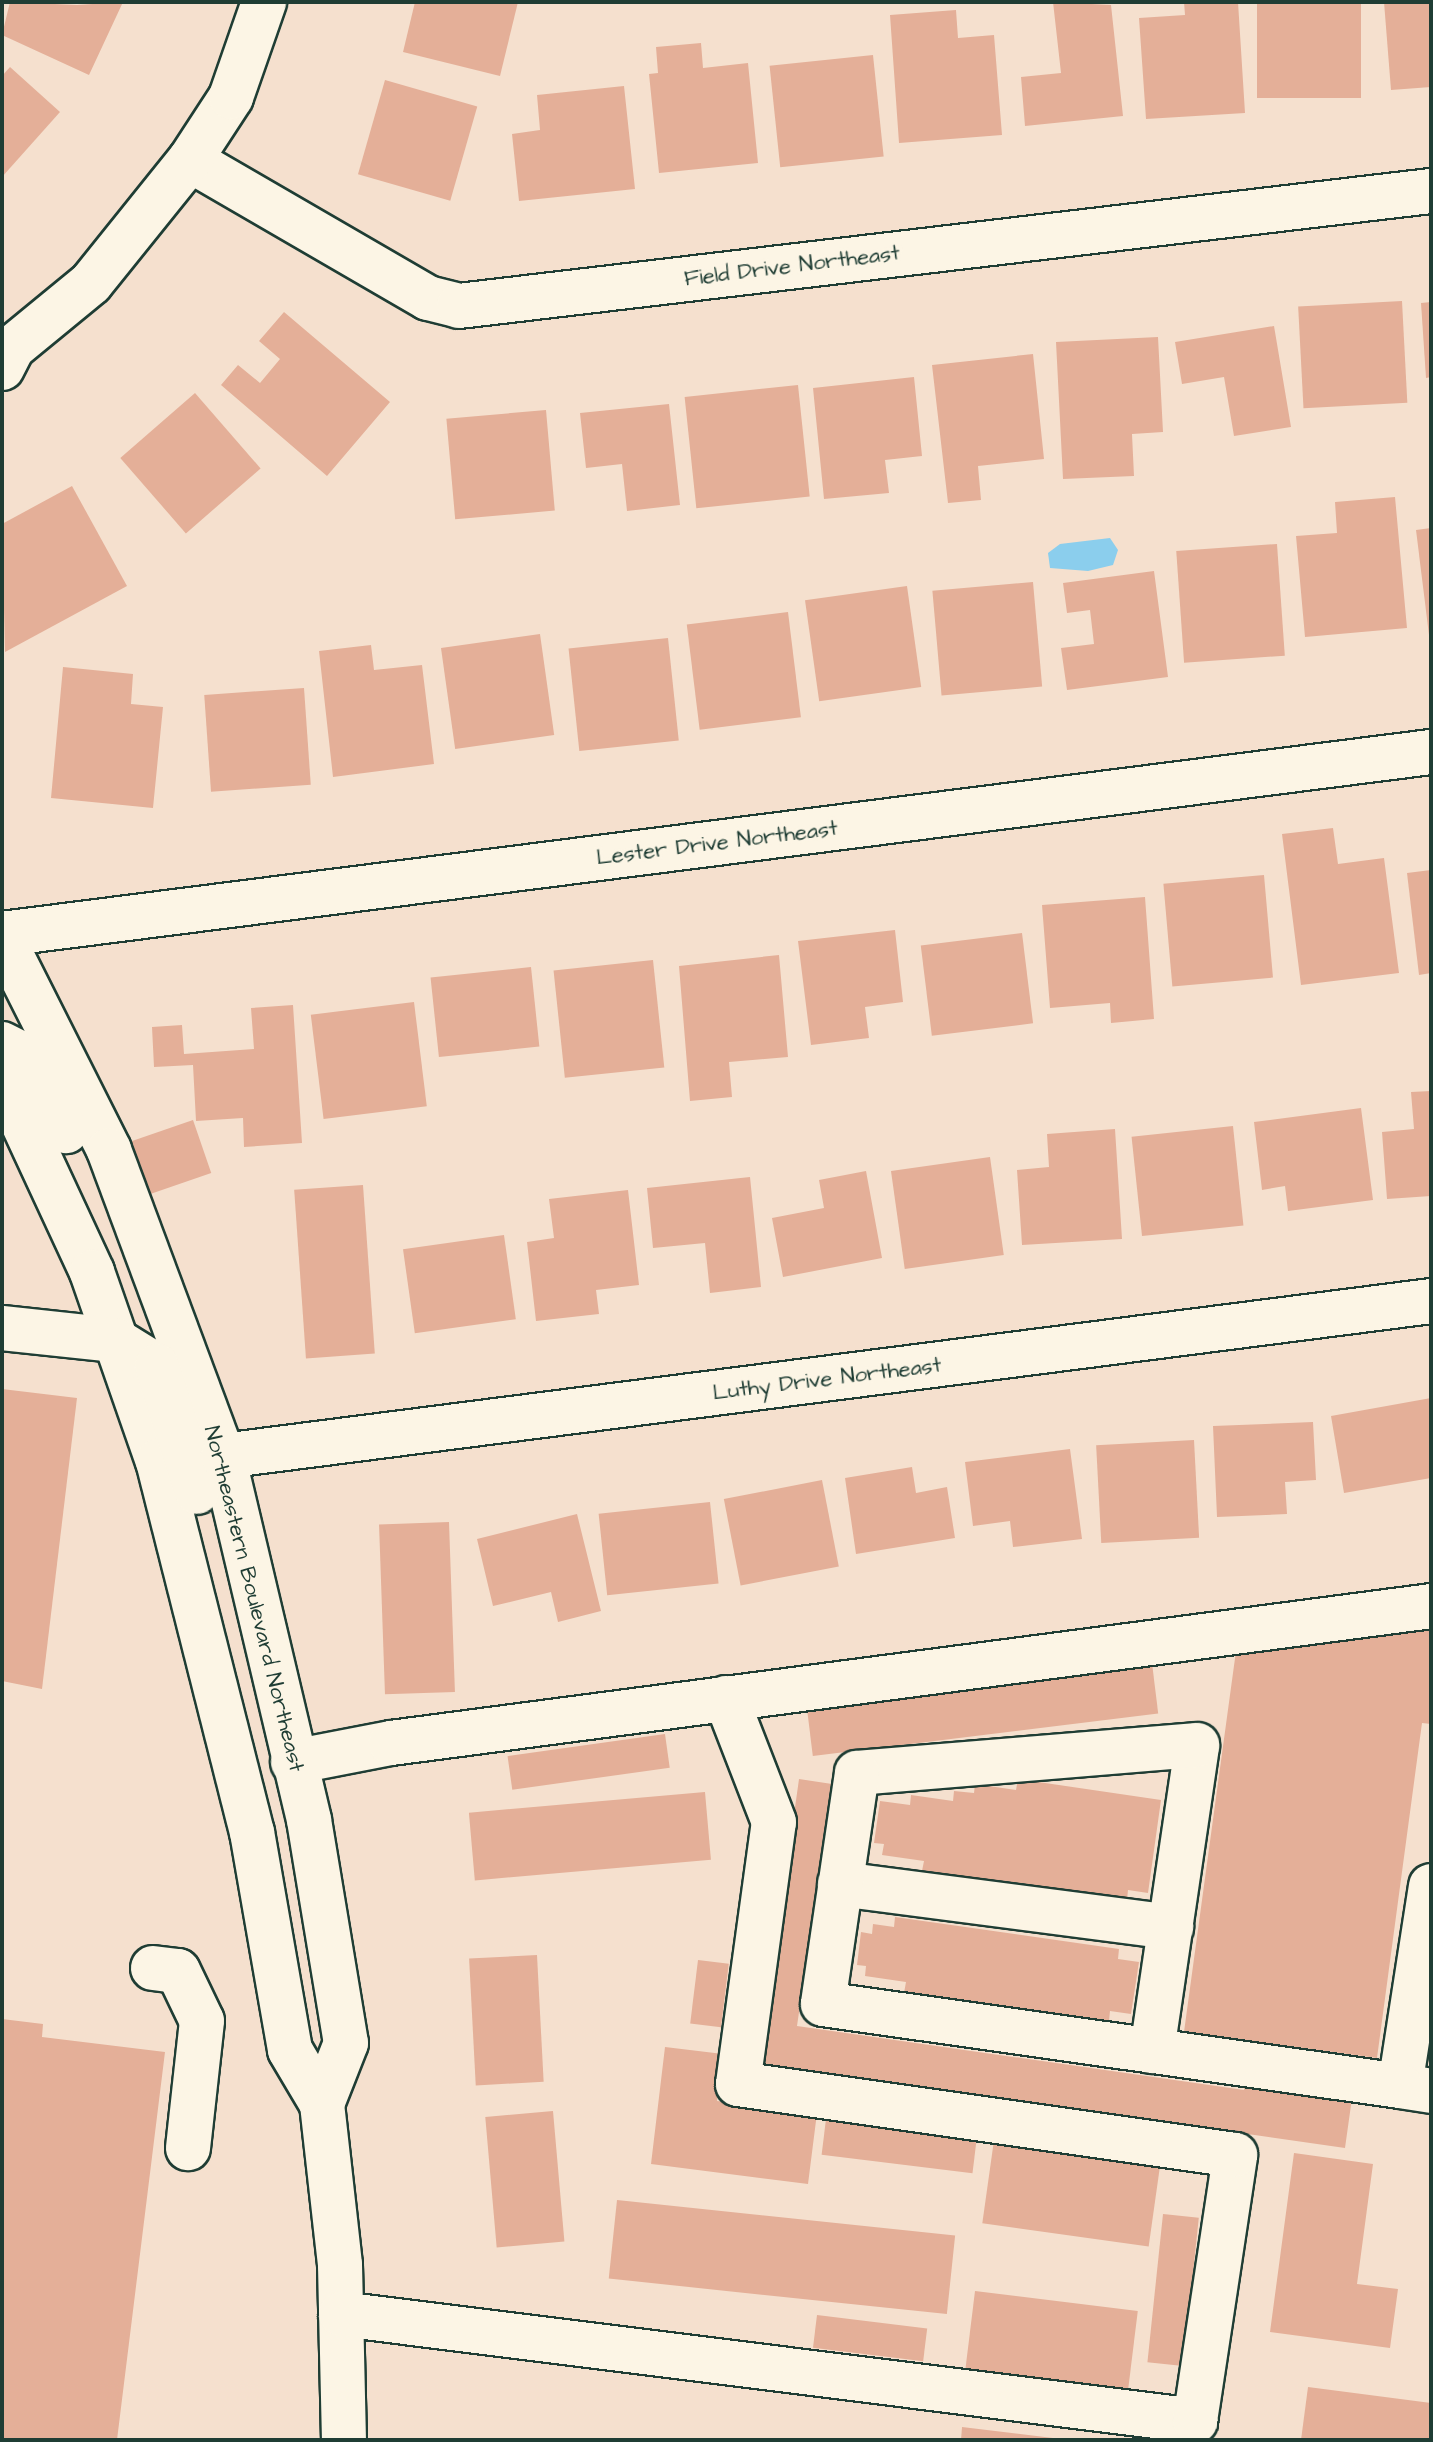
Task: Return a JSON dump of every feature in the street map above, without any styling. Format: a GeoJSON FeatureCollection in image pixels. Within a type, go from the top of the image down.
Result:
{"type":"FeatureCollection","features":[{"type":"Feature","properties":{"kind":"street"},"geometry":{"type":"LineString","coordinates":[[5,355],[91,283],[190,160],[231,97],[264,2]]}},
{"type":"Feature","properties":{"kind":"street","name":"Field Drive Northeast"},"geometry":{"type":"LineString","coordinates":[[190,160],[428,298],[459,306],[1431,191]]}},
{"type":"Feature","properties":{"kind":"street","name":"Lester Drive Northeast"},"geometry":{"type":"LineString","coordinates":[[2,935],[1431,752]]}},
{"type":"Feature","properties":{"kind":"street","name":"Northeastern Boulevard Northeast"},"geometry":{"type":"LineString","coordinates":[[2,935],[109,1150],[157,1267],[223,1456],[292,1756],[346,2043],[322,2104]]}},
{"type":"Feature","properties":{"kind":"street"},"geometry":{"type":"LineString","coordinates":[[2,1044],[24,1055],[48,1092],[115,1230],[157,1267]]}},
{"type":"Feature","properties":{"kind":"street","name":"Northeastern Boulevard Northeast"},"geometry":{"type":"LineString","coordinates":[[2,1078],[92,1272],[158,1461],[244,1801],[290,2050],[322,2104],[341,2314],[344,2440]]}},
{"type":"Feature","properties":{"kind":"street","name":"Luthy Drive Northeast"},"geometry":{"type":"LineString","coordinates":[[223,1456],[1431,1301]]}},
{"type":"Feature","properties":{"kind":"street"},"geometry":{"type":"LineString","coordinates":[[2,1328],[115,1340],[157,1366],[173,1401],[252,1703],[292,1756],[1431,1606]]}},
{"type":"Feature","properties":{"kind":"street"},"geometry":{"type":"LineString","coordinates":[[341,2314],[1195,2421],[1235,2155],[738,2084],[774,1822],[726,1698]]}},
{"type":"Feature","properties":{"kind":"street"},"geometry":{"type":"LineString","coordinates":[[1152,2051],[1197,1745],[857,1773],[823,2004],[1152,2051],[1416,2088],[1431,1886]]}},
{"type":"Feature","properties":{"kind":"street"},"geometry":{"type":"LineString","coordinates":[[840,1884],[1171,1927]]}},
{"type":"Feature","properties":{"kind":"street"},"geometry":{"type":"LineString","coordinates":[[153,1968],[178,1971],[202,2021],[188,2148]]}},
{"type":"Feature","properties":{"kind":"water"},"geometry":{"type":"Polygon","coordinates":[[[1110,538],[1118,550],[1113,565],[1088,571],[1050,568],[1048,553],[1060,544],[1110,538]]]}},
{"type":"Feature","properties":{"kind":"building"},"geometry":{"type":"Polygon","coordinates":[[[10,2],[77,5],[123,2],[89,75],[2,35],[10,2]]]}},
{"type":"Feature","properties":{"kind":"building"},"geometry":{"type":"Polygon","coordinates":[[[415,2],[518,2],[500,76],[403,52],[415,2]]]}},
{"type":"Feature","properties":{"kind":"building"},"geometry":{"type":"Polygon","coordinates":[[[1053,2],[1111,5],[1123,116],[1025,126],[1021,77],[1061,73],[1053,2]]]}},
{"type":"Feature","properties":{"kind":"building"},"geometry":{"type":"Polygon","coordinates":[[[1184,2],[1238,2],[1245,113],[1146,119],[1139,18],[1185,15],[1184,2]]]}},
{"type":"Feature","properties":{"kind":"building"},"geometry":{"type":"Polygon","coordinates":[[[1257,2],[1361,2],[1361,98],[1257,98],[1257,2]]]}},
{"type":"Feature","properties":{"kind":"building"},"geometry":{"type":"Polygon","coordinates":[[[1384,2],[1431,2],[1431,87],[1391,90],[1384,2]]]}},
{"type":"Feature","properties":{"kind":"building"},"geometry":{"type":"Polygon","coordinates":[[[956,10],[958,38],[994,35],[1002,135],[899,143],[890,15],[956,10]]]}},
{"type":"Feature","properties":{"kind":"building"},"geometry":{"type":"Polygon","coordinates":[[[701,43],[703,68],[748,63],[758,163],[659,173],[649,74],[658,73],[656,47],[701,43]]]}},
{"type":"Feature","properties":{"kind":"building"},"geometry":{"type":"Polygon","coordinates":[[[873,55],[884,156],[780,167],[770,66],[873,55]]]}},
{"type":"Feature","properties":{"kind":"building"},"geometry":{"type":"Polygon","coordinates":[[[10,67],[60,112],[2,177],[2,76],[10,67]]]}},
{"type":"Feature","properties":{"kind":"building"},"geometry":{"type":"Polygon","coordinates":[[[385,80],[477,106],[450,201],[358,174],[385,80]]]}},
{"type":"Feature","properties":{"kind":"building"},"geometry":{"type":"Polygon","coordinates":[[[624,86],[635,189],[519,201],[512,134],[540,130],[537,95],[624,86]]]}},
{"type":"Feature","properties":{"kind":"building"},"geometry":{"type":"Polygon","coordinates":[[[1402,301],[1407,403],[1303,408],[1298,306],[1402,301]]]}},
{"type":"Feature","properties":{"kind":"building"},"geometry":{"type":"Polygon","coordinates":[[[1431,302],[1431,377],[1426,378],[1421,303],[1431,302]]]}},
{"type":"Feature","properties":{"kind":"building"},"geometry":{"type":"Polygon","coordinates":[[[284,312],[390,402],[327,476],[221,385],[238,365],[260,383],[280,359],[259,341],[284,312]]]}},
{"type":"Feature","properties":{"kind":"building"},"geometry":{"type":"Polygon","coordinates":[[[1274,326],[1291,427],[1234,436],[1224,377],[1182,384],[1175,342],[1274,326]]]}},
{"type":"Feature","properties":{"kind":"building"},"geometry":{"type":"Polygon","coordinates":[[[1158,337],[1163,432],[1132,434],[1134,476],[1063,479],[1056,342],[1158,337]]]}},
{"type":"Feature","properties":{"kind":"building"},"geometry":{"type":"Polygon","coordinates":[[[1033,354],[1044,459],[978,466],[981,500],[948,503],[932,365],[1033,354]]]}},
{"type":"Feature","properties":{"kind":"building"},"geometry":{"type":"Polygon","coordinates":[[[914,377],[922,456],[885,460],[889,493],[824,499],[813,388],[914,377]]]}},
{"type":"Feature","properties":{"kind":"building"},"geometry":{"type":"Polygon","coordinates":[[[798,385],[810,496],[696,508],[685,397],[798,385]]]}},
{"type":"Feature","properties":{"kind":"building"},"geometry":{"type":"Polygon","coordinates":[[[195,393],[261,468],[186,533],[120,458],[195,393]]]}},
{"type":"Feature","properties":{"kind":"building"},"geometry":{"type":"Polygon","coordinates":[[[669,404],[680,505],[627,511],[622,464],[586,468],[580,413],[669,404]]]}},
{"type":"Feature","properties":{"kind":"building"},"geometry":{"type":"Polygon","coordinates":[[[546,410],[555,511],[455,519],[446,419],[546,410]]]}},
{"type":"Feature","properties":{"kind":"building"},"geometry":{"type":"Polygon","coordinates":[[[72,486],[127,586],[5,652],[2,524],[72,486]]]}},
{"type":"Feature","properties":{"kind":"building"},"geometry":{"type":"Polygon","coordinates":[[[1395,497],[1407,628],[1305,637],[1296,536],[1337,533],[1335,502],[1395,497]]]}},
{"type":"Feature","properties":{"kind":"building"},"geometry":{"type":"Polygon","coordinates":[[[1431,528],[1431,635],[1429,635],[1416,530],[1431,528]]]}},
{"type":"Feature","properties":{"kind":"building"},"geometry":{"type":"Polygon","coordinates":[[[1277,544],[1285,656],[1184,663],[1176,551],[1277,544]]]}},
{"type":"Feature","properties":{"kind":"building"},"geometry":{"type":"Polygon","coordinates":[[[1154,571],[1168,677],[1067,690],[1061,648],[1094,644],[1090,610],[1067,613],[1063,583],[1154,571]]]}},
{"type":"Feature","properties":{"kind":"building"},"geometry":{"type":"Polygon","coordinates":[[[1033,582],[1042,687],[942,695],[932,591],[1033,582]]]}},
{"type":"Feature","properties":{"kind":"building"},"geometry":{"type":"Polygon","coordinates":[[[907,586],[921,687],[819,701],[805,600],[907,586]]]}},
{"type":"Feature","properties":{"kind":"building"},"geometry":{"type":"Polygon","coordinates":[[[788,612],[801,717],[700,730],[687,624],[788,612]]]}},
{"type":"Feature","properties":{"kind":"building"},"geometry":{"type":"Polygon","coordinates":[[[540,634],[554,735],[455,749],[441,648],[540,634]]]}},
{"type":"Feature","properties":{"kind":"building"},"geometry":{"type":"Polygon","coordinates":[[[668,638],[679,740],[579,751],[569,648],[668,638]]]}},
{"type":"Feature","properties":{"kind":"building"},"geometry":{"type":"Polygon","coordinates":[[[371,645],[374,670],[422,665],[434,764],[333,777],[319,651],[371,645]]]}},
{"type":"Feature","properties":{"kind":"building"},"geometry":{"type":"Polygon","coordinates":[[[63,667],[133,674],[131,704],[163,707],[153,808],[51,798],[63,667]]]}},
{"type":"Feature","properties":{"kind":"building"},"geometry":{"type":"Polygon","coordinates":[[[304,688],[311,785],[211,792],[204,695],[304,688]]]}},
{"type":"Feature","properties":{"kind":"building"},"geometry":{"type":"Polygon","coordinates":[[[1333,828],[1338,864],[1384,858],[1399,973],[1301,985],[1282,834],[1333,828]]]}},
{"type":"Feature","properties":{"kind":"building"},"geometry":{"type":"Polygon","coordinates":[[[1431,870],[1431,973],[1419,975],[1407,873],[1431,870]]]}},
{"type":"Feature","properties":{"kind":"building"},"geometry":{"type":"Polygon","coordinates":[[[1264,875],[1273,978],[1172,986],[1163,884],[1264,875]]]}},
{"type":"Feature","properties":{"kind":"building"},"geometry":{"type":"Polygon","coordinates":[[[1145,897],[1154,1019],[1111,1023],[1110,1003],[1050,1008],[1042,905],[1145,897]]]}},
{"type":"Feature","properties":{"kind":"building"},"geometry":{"type":"Polygon","coordinates":[[[895,930],[903,1002],[865,1007],[869,1038],[811,1045],[798,941],[895,930]]]}},
{"type":"Feature","properties":{"kind":"building"},"geometry":{"type":"Polygon","coordinates":[[[1022,933],[1033,1023],[932,1036],[921,945],[1022,933]]]}},
{"type":"Feature","properties":{"kind":"building"},"geometry":{"type":"Polygon","coordinates":[[[779,955],[788,1057],[729,1062],[732,1097],[690,1101],[679,966],[779,955]]]}},
{"type":"Feature","properties":{"kind":"building"},"geometry":{"type":"Polygon","coordinates":[[[653,960],[664,1067],[565,1078],[554,970],[653,960]]]}},
{"type":"Feature","properties":{"kind":"building"},"geometry":{"type":"Polygon","coordinates":[[[531,967],[539,1047],[439,1057],[431,978],[531,967]]]}},
{"type":"Feature","properties":{"kind":"building"},"geometry":{"type":"Polygon","coordinates":[[[414,1002],[427,1106],[324,1119],[311,1015],[414,1002]]]}},
{"type":"Feature","properties":{"kind":"building"},"geometry":{"type":"Polygon","coordinates":[[[293,1005],[302,1143],[244,1147],[243,1118],[196,1121],[193,1065],[154,1067],[152,1027],[182,1025],[184,1054],[254,1049],[251,1008],[293,1005]]]}},
{"type":"Feature","properties":{"kind":"building"},"geometry":{"type":"Polygon","coordinates":[[[1431,1091],[1431,1196],[1387,1199],[1382,1132],[1414,1129],[1411,1092],[1431,1091]]]}},
{"type":"Feature","properties":{"kind":"building"},"geometry":{"type":"Polygon","coordinates":[[[1361,1108],[1373,1200],[1288,1211],[1285,1186],[1262,1190],[1254,1122],[1361,1108]]]}},
{"type":"Feature","properties":{"kind":"building"},"geometry":{"type":"Polygon","coordinates":[[[193,1120],[211,1173],[146,1195],[128,1142],[193,1120]]]}},
{"type":"Feature","properties":{"kind":"building"},"geometry":{"type":"Polygon","coordinates":[[[1233,1126],[1243,1225],[1142,1236],[1132,1137],[1233,1126]]]}},
{"type":"Feature","properties":{"kind":"building"},"geometry":{"type":"Polygon","coordinates":[[[1115,1129],[1122,1239],[1022,1245],[1017,1170],[1049,1167],[1047,1134],[1115,1129]]]}},
{"type":"Feature","properties":{"kind":"building"},"geometry":{"type":"Polygon","coordinates":[[[990,1157],[1004,1255],[905,1269],[891,1171],[990,1157]]]}},
{"type":"Feature","properties":{"kind":"building"},"geometry":{"type":"Polygon","coordinates":[[[866,1171],[882,1258],[783,1277],[772,1218],[824,1208],[819,1180],[866,1171]]]}},
{"type":"Feature","properties":{"kind":"building"},"geometry":{"type":"Polygon","coordinates":[[[750,1177],[761,1287],[710,1293],[705,1243],[653,1248],[647,1188],[750,1177]]]}},
{"type":"Feature","properties":{"kind":"building"},"geometry":{"type":"Polygon","coordinates":[[[363,1185],[375,1354],[306,1358],[294,1190],[363,1185]]]}},
{"type":"Feature","properties":{"kind":"building"},"geometry":{"type":"Polygon","coordinates":[[[628,1190],[639,1285],[596,1290],[599,1314],[536,1321],[527,1242],[554,1238],[549,1199],[628,1190]]]}},
{"type":"Feature","properties":{"kind":"building"},"geometry":{"type":"Polygon","coordinates":[[[504,1235],[516,1319],[415,1333],[403,1249],[504,1235]]]}},
{"type":"Feature","properties":{"kind":"building"},"geometry":{"type":"Polygon","coordinates":[[[2,1389],[77,1398],[42,1689],[2,1681],[2,1389]]]}},
{"type":"Feature","properties":{"kind":"building"},"geometry":{"type":"Polygon","coordinates":[[[1431,1398],[1431,1478],[1344,1493],[1331,1416],[1431,1398]]]}},
{"type":"Feature","properties":{"kind":"building"},"geometry":{"type":"Polygon","coordinates":[[[1313,1422],[1316,1480],[1285,1482],[1287,1514],[1217,1517],[1213,1426],[1313,1422]]]}},
{"type":"Feature","properties":{"kind":"building"},"geometry":{"type":"Polygon","coordinates":[[[1194,1440],[1199,1538],[1101,1543],[1096,1445],[1194,1440]]]}},
{"type":"Feature","properties":{"kind":"building"},"geometry":{"type":"Polygon","coordinates":[[[1070,1449],[1082,1539],[1013,1547],[1010,1521],[973,1526],[965,1462],[1070,1449]]]}},
{"type":"Feature","properties":{"kind":"building"},"geometry":{"type":"Polygon","coordinates":[[[912,1467],[916,1493],[947,1487],[955,1538],[856,1554],[845,1478],[912,1467]]]}},
{"type":"Feature","properties":{"kind":"building"},"geometry":{"type":"Polygon","coordinates":[[[822,1480],[839,1566],[741,1585],[724,1499],[822,1480]]]}},
{"type":"Feature","properties":{"kind":"building"},"geometry":{"type":"Polygon","coordinates":[[[710,1502],[719,1584],[607,1595],[599,1514],[710,1502]]]}},
{"type":"Feature","properties":{"kind":"building"},"geometry":{"type":"Polygon","coordinates":[[[577,1514],[601,1611],[558,1622],[551,1592],[493,1606],[477,1539],[577,1514]]]}},
{"type":"Feature","properties":{"kind":"building"},"geometry":{"type":"Polygon","coordinates":[[[449,1522],[455,1692],[385,1694],[379,1524],[449,1522]]]}},
{"type":"Feature","properties":{"kind":"building"},"geometry":{"type":"Polygon","coordinates":[[[1431,1626],[1431,1724],[1422,1723],[1377,2058],[1184,2032],[1236,1651],[1431,1626]]]}},
{"type":"Feature","properties":{"kind":"building"},"geometry":{"type":"Polygon","coordinates":[[[1152,1663],[1158,1714],[813,1756],[807,1705],[1152,1663]]]}},
{"type":"Feature","properties":{"kind":"building"},"geometry":{"type":"Polygon","coordinates":[[[665,1734],[670,1768],[512,1790],[508,1756],[665,1734]]]}},
{"type":"Feature","properties":{"kind":"building"},"geometry":{"type":"Polygon","coordinates":[[[799,1779],[832,1784],[797,2026],[1244,2090],[1245,2082],[1352,2098],[1345,2148],[759,2064],[799,1779]]]}},
{"type":"Feature","properties":{"kind":"building"},"geometry":{"type":"Polygon","coordinates":[[[1018,1779],[1161,1800],[1148,1893],[1128,1890],[1127,1900],[922,1871],[924,1861],[882,1855],[884,1844],[874,1843],[880,1801],[910,1805],[911,1795],[953,1801],[954,1791],[974,1793],[975,1784],[1016,1790],[1018,1779]]]}},
{"type":"Feature","properties":{"kind":"building"},"geometry":{"type":"Polygon","coordinates":[[[705,1792],[711,1860],[475,1880],[469,1813],[705,1792]]]}},
{"type":"Feature","properties":{"kind":"building"},"geometry":{"type":"Polygon","coordinates":[[[895,1917],[1119,1949],[1118,1959],[1139,1962],[1131,2014],[1110,2011],[1109,2021],[904,1993],[906,1982],[865,1976],[866,1966],[857,1965],[861,1932],[872,1934],[873,1924],[894,1927],[895,1917]]]}},
{"type":"Feature","properties":{"kind":"building"},"geometry":{"type":"Polygon","coordinates":[[[537,1955],[544,2082],[476,2085],[469,1959],[537,1955]]]}},
{"type":"Feature","properties":{"kind":"building"},"geometry":{"type":"Polygon","coordinates":[[[698,1960],[729,1964],[721,2027],[690,2024],[698,1960]]]}},
{"type":"Feature","properties":{"kind":"building"},"geometry":{"type":"Polygon","coordinates":[[[2,2019],[43,2024],[42,2037],[165,2052],[117,2440],[2,2440],[2,2019]]]}},
{"type":"Feature","properties":{"kind":"building"},"geometry":{"type":"Polygon","coordinates":[[[665,2047],[723,2054],[717,2101],[817,2113],[808,2184],[651,2164],[665,2047]]]}},
{"type":"Feature","properties":{"kind":"building"},"geometry":{"type":"Polygon","coordinates":[[[553,2111],[564,2242],[497,2247],[485,2117],[553,2111]]]}},
{"type":"Feature","properties":{"kind":"building"},"geometry":{"type":"Polygon","coordinates":[[[826,2119],[977,2138],[972,2173],[822,2155],[826,2119]]]}},
{"type":"Feature","properties":{"kind":"building"},"geometry":{"type":"Polygon","coordinates":[[[994,2140],[1160,2163],[1149,2247],[982,2223],[994,2140]]]}},
{"type":"Feature","properties":{"kind":"building"},"geometry":{"type":"Polygon","coordinates":[[[1294,2153],[1373,2164],[1357,2284],[1398,2289],[1390,2348],[1270,2332],[1294,2153]]]}},
{"type":"Feature","properties":{"kind":"building"},"geometry":{"type":"Polygon","coordinates":[[[617,2200],[955,2236],[947,2314],[609,2279],[617,2200]]]}},
{"type":"Feature","properties":{"kind":"building"},"geometry":{"type":"Polygon","coordinates":[[[1163,2214],[1199,2218],[1183,2366],[1147,2362],[1163,2214]]]}},
{"type":"Feature","properties":{"kind":"building"},"geometry":{"type":"Polygon","coordinates":[[[975,2291],[1138,2311],[1128,2389],[965,2369],[975,2291]]]}},
{"type":"Feature","properties":{"kind":"building"},"geometry":{"type":"Polygon","coordinates":[[[817,2315],[927,2329],[923,2361],[813,2348],[817,2315]]]}},
{"type":"Feature","properties":{"kind":"building"},"geometry":{"type":"Polygon","coordinates":[[[1308,2387],[1431,2403],[1431,2440],[1301,2440],[1308,2387]]]}},
{"type":"Feature","properties":{"kind":"building"},"geometry":{"type":"Polygon","coordinates":[[[962,2427],[1053,2438],[961,2440],[962,2427]]]}}]}
